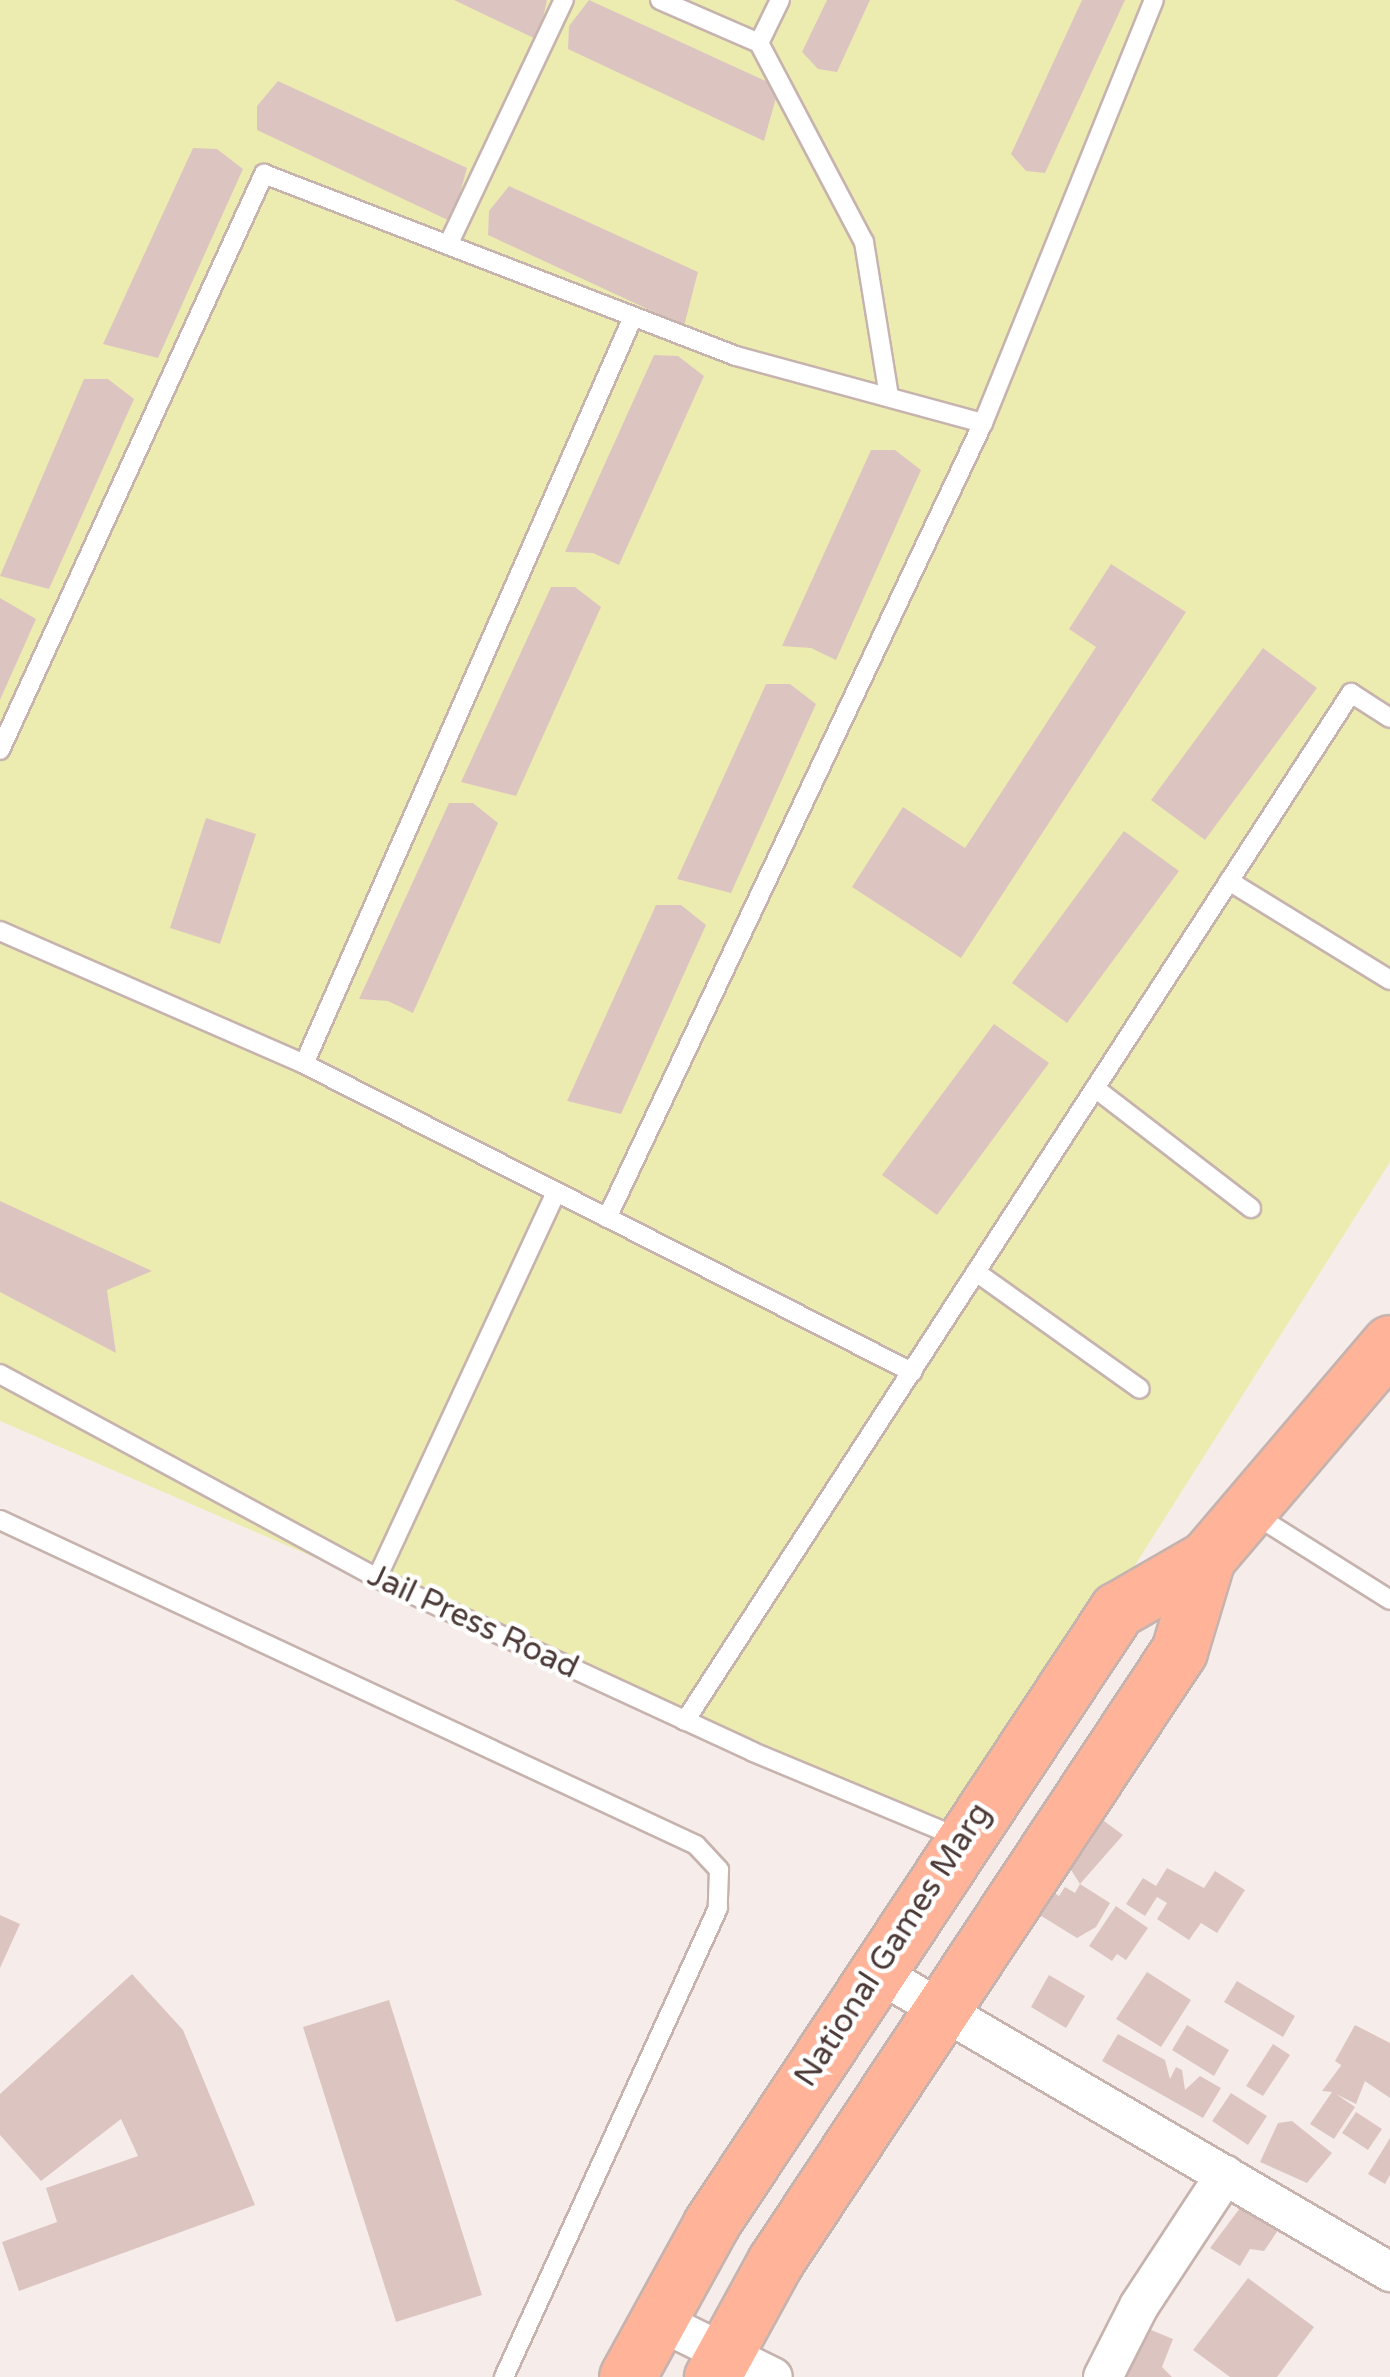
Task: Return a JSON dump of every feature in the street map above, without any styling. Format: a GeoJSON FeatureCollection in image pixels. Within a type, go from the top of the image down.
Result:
{"type":"FeatureCollection","features":[{"type":"Feature","properties":{"kind":"main road","name":"National Games Marg"},"geometry":{"type":"LineString","coordinates":[[627,2377],[711,2224],[875,1970],[1117,1610],[1207,1558],[1390,1343]]}},
{"type":"Feature","properties":{"kind":"main road","name":"National Games Marg"},"geometry":{"type":"LineString","coordinates":[[717,2366],[775,2262],[1179,1652],[1207,1558]]}},
{"type":"Feature","properties":{"kind":"street"},"geometry":{"type":"LineString","coordinates":[[875,1970],[1390,2272]]}},
{"type":"Feature","properties":{"kind":"street"},"geometry":{"type":"LineString","coordinates":[[1104,2377],[1139,2306],[1225,2175]]}},
{"type":"Feature","properties":{"kind":"street"},"geometry":{"type":"LineString","coordinates":[[657,2320],[717,2366],[773,2377]]}},
{"type":"Feature","properties":{"kind":"lane"},"geometry":{"type":"LineString","coordinates":[[448,245],[564,0]]}},
{"type":"Feature","properties":{"kind":"lane"},"geometry":{"type":"LineString","coordinates":[[660,0],[758,43],[864,242],[889,397]]}},
{"type":"Feature","properties":{"kind":"lane"},"geometry":{"type":"LineString","coordinates":[[758,43],[780,0]]}},
{"type":"Feature","properties":{"kind":"lane"},"geometry":{"type":"LineString","coordinates":[[607,1218],[983,422],[1154,0]]}},
{"type":"Feature","properties":{"kind":"lane"},"geometry":{"type":"LineString","coordinates":[[0,750],[264,174],[736,356],[983,422]]}},
{"type":"Feature","properties":{"kind":"lane"},"geometry":{"type":"LineString","coordinates":[[304,1064],[633,316]]}},
{"type":"Feature","properties":{"kind":"lane"},"geometry":{"type":"LineString","coordinates":[[685,1722],[1351,693],[1390,718]]}},
{"type":"Feature","properties":{"kind":"lane"},"geometry":{"type":"LineString","coordinates":[[1229,882],[1390,980]]}},
{"type":"Feature","properties":{"kind":"lane"},"geometry":{"type":"LineString","coordinates":[[0,931],[304,1064],[912,1372]]}},
{"type":"Feature","properties":{"kind":"lane"},"geometry":{"type":"LineString","coordinates":[[1095,1088],[1251,1208]]}},
{"type":"Feature","properties":{"kind":"lane"},"geometry":{"type":"LineString","coordinates":[[377,1578],[556,1192]]}},
{"type":"Feature","properties":{"kind":"lane"},"geometry":{"type":"LineString","coordinates":[[976,1272],[1140,1389]]}},
{"type":"Feature","properties":{"kind":"lane","name":"Jail Press Road"},"geometry":{"type":"LineString","coordinates":[[0,1374],[377,1578],[685,1722],[962,1839]]}},
{"type":"Feature","properties":{"kind":"lane"},"geometry":{"type":"LineString","coordinates":[[1248,1510],[1390,1600]]}},
{"type":"Feature","properties":{"kind":"lane"},"geometry":{"type":"LineString","coordinates":[[0,1520],[696,1844],[718,1870],[718,1908],[504,2377]]}},
{"type":"Feature","properties":{"kind":"shaded area"},"geometry":{"type":"Polygon","coordinates":[[[0,0],[1390,0],[1390,1162],[962,1839],[0,1421],[0,0]]]}},
{"type":"Feature","properties":{"kind":"building"},"geometry":{"type":"Polygon","coordinates":[[[454,0],[547,0],[538,40],[454,0]]]}},
{"type":"Feature","properties":{"kind":"building"},"geometry":{"type":"Polygon","coordinates":[[[589,0],[779,87],[764,141],[568,49],[569,26],[589,0]]]}},
{"type":"Feature","properties":{"kind":"building"},"geometry":{"type":"Polygon","coordinates":[[[827,0],[870,0],[837,72],[818,69],[802,52],[827,0]]]}},
{"type":"Feature","properties":{"kind":"building"},"geometry":{"type":"Polygon","coordinates":[[[1082,0],[1125,0],[1045,173],[1026,171],[1011,154],[1082,0]]]}},
{"type":"Feature","properties":{"kind":"building"},"geometry":{"type":"Polygon","coordinates":[[[278,81],[467,168],[452,222],[257,130],[257,106],[278,81]]]}},
{"type":"Feature","properties":{"kind":"building"},"geometry":{"type":"Polygon","coordinates":[[[193,148],[217,149],[243,169],[158,358],[103,344],[193,148]]]}},
{"type":"Feature","properties":{"kind":"building"},"geometry":{"type":"Polygon","coordinates":[[[509,186],[698,272],[684,326],[488,235],[489,211],[509,186]]]}},
{"type":"Feature","properties":{"kind":"building"},"geometry":{"type":"Polygon","coordinates":[[[654,355],[678,356],[704,376],[619,565],[593,553],[565,552],[654,355]]]}},
{"type":"Feature","properties":{"kind":"building"},"geometry":{"type":"Polygon","coordinates":[[[84,379],[108,379],[134,399],[49,589],[0,576],[84,379]]]}},
{"type":"Feature","properties":{"kind":"building"},"geometry":{"type":"Polygon","coordinates":[[[871,450],[895,450],[921,470],[836,660],[811,648],[782,646],[871,450]]]}},
{"type":"Feature","properties":{"kind":"building"},"geometry":{"type":"Polygon","coordinates":[[[1111,564],[1186,612],[961,958],[852,887],[903,807],[965,848],[1096,647],[1069,629],[1111,564]]]}},
{"type":"Feature","properties":{"kind":"building"},"geometry":{"type":"Polygon","coordinates":[[[551,587],[575,587],[601,607],[516,796],[461,782],[551,587]]]}},
{"type":"Feature","properties":{"kind":"building"},"geometry":{"type":"Polygon","coordinates":[[[0,598],[36,619],[0,700],[0,598]]]}},
{"type":"Feature","properties":{"kind":"building"},"geometry":{"type":"Polygon","coordinates":[[[1263,648],[1317,688],[1205,840],[1151,800],[1263,648]]]}},
{"type":"Feature","properties":{"kind":"building"},"geometry":{"type":"Polygon","coordinates":[[[766,684],[790,684],[816,704],[731,893],[677,879],[766,684]]]}},
{"type":"Feature","properties":{"kind":"building"},"geometry":{"type":"Polygon","coordinates":[[[449,803],[473,803],[498,823],[413,1013],[388,1001],[359,999],[449,803]]]}},
{"type":"Feature","properties":{"kind":"building"},"geometry":{"type":"Polygon","coordinates":[[[206,818],[256,834],[220,944],[170,928],[206,818]]]}},
{"type":"Feature","properties":{"kind":"building"},"geometry":{"type":"Polygon","coordinates":[[[1124,831],[1179,871],[1067,1023],[1012,983],[1124,831]]]}},
{"type":"Feature","properties":{"kind":"building"},"geometry":{"type":"Polygon","coordinates":[[[656,905],[681,905],[706,925],[621,1114],[567,1101],[656,905]]]}},
{"type":"Feature","properties":{"kind":"building"},"geometry":{"type":"Polygon","coordinates":[[[994,1024],[1049,1063],[937,1215],[882,1175],[994,1024]]]}},
{"type":"Feature","properties":{"kind":"building"},"geometry":{"type":"Polygon","coordinates":[[[0,1201],[152,1271],[107,1290],[116,1353],[0,1292],[0,1201]]]}},
{"type":"Feature","properties":{"kind":"building"},"geometry":{"type":"Polygon","coordinates":[[[1096,1815],[1123,1835],[1080,1884],[1071,1870],[1062,1877],[1096,1815]]]}},
{"type":"Feature","properties":{"kind":"building"},"geometry":{"type":"Polygon","coordinates":[[[1167,1868],[1204,1888],[1215,1871],[1245,1890],[1217,1933],[1201,1923],[1189,1940],[1157,1919],[1167,1903],[1157,1897],[1145,1916],[1126,1904],[1143,1878],[1156,1886],[1167,1868]]]}},
{"type":"Feature","properties":{"kind":"building"},"geometry":{"type":"Polygon","coordinates":[[[1031,1878],[1059,1896],[1065,1887],[1075,1893],[1080,1884],[1110,1903],[1096,1927],[1077,1938],[1017,1901],[1031,1878]]]}},
{"type":"Feature","properties":{"kind":"building"},"geometry":{"type":"Polygon","coordinates":[[[1116,1906],[1148,1928],[1126,1960],[1117,1954],[1112,1961],[1089,1946],[1116,1906]]]}},
{"type":"Feature","properties":{"kind":"building"},"geometry":{"type":"Polygon","coordinates":[[[0,1915],[20,1924],[0,1968],[0,1915]]]}},
{"type":"Feature","properties":{"kind":"building"},"geometry":{"type":"Polygon","coordinates":[[[1147,1972],[1191,2000],[1161,2047],[1116,2019],[1147,1972]]]}},
{"type":"Feature","properties":{"kind":"building"},"geometry":{"type":"Polygon","coordinates":[[[132,1974],[183,2030],[255,2205],[19,2291],[2,2242],[57,2222],[46,2188],[138,2156],[121,2119],[41,2181],[0,2135],[0,2094],[132,1974]]]}},
{"type":"Feature","properties":{"kind":"building"},"geometry":{"type":"Polygon","coordinates":[[[1049,1975],[1085,1996],[1066,2028],[1031,2007],[1049,1975]]]}},
{"type":"Feature","properties":{"kind":"building"},"geometry":{"type":"Polygon","coordinates":[[[1237,1981],[1295,2016],[1283,2037],[1224,2002],[1237,1981]]]}},
{"type":"Feature","properties":{"kind":"building"},"geometry":{"type":"Polygon","coordinates":[[[389,2000],[482,2295],[396,2322],[303,2027],[389,2000]]]}},
{"type":"Feature","properties":{"kind":"building"},"geometry":{"type":"Polygon","coordinates":[[[1187,2025],[1229,2050],[1214,2076],[1172,2050],[1187,2025]]]}},
{"type":"Feature","properties":{"kind":"building"},"geometry":{"type":"Polygon","coordinates":[[[1355,2025],[1390,2043],[1390,2098],[1335,2061],[1355,2025]]]}},
{"type":"Feature","properties":{"kind":"building"},"geometry":{"type":"Polygon","coordinates":[[[1118,2034],[1165,2060],[1170,2079],[1176,2067],[1182,2070],[1185,2090],[1200,2076],[1221,2088],[1203,2118],[1102,2061],[1118,2034]]]}},
{"type":"Feature","properties":{"kind":"building"},"geometry":{"type":"Polygon","coordinates":[[[1273,2044],[1290,2055],[1263,2096],[1246,2086],[1273,2044]]]}},
{"type":"Feature","properties":{"kind":"building"},"geometry":{"type":"Polygon","coordinates":[[[1343,2063],[1365,2081],[1356,2104],[1336,2094],[1355,2107],[1334,2139],[1310,2124],[1332,2092],[1322,2091],[1343,2063]]]}},
{"type":"Feature","properties":{"kind":"building"},"geometry":{"type":"Polygon","coordinates":[[[1231,2093],[1267,2116],[1248,2145],[1212,2121],[1231,2093]]]}},
{"type":"Feature","properties":{"kind":"building"},"geometry":{"type":"Polygon","coordinates":[[[1356,2112],[1382,2129],[1368,2150],[1342,2133],[1356,2112]]]}},
{"type":"Feature","properties":{"kind":"building"},"geometry":{"type":"Polygon","coordinates":[[[1292,2121],[1332,2153],[1307,2183],[1260,2162],[1278,2123],[1292,2121]]]}},
{"type":"Feature","properties":{"kind":"building"},"geometry":{"type":"Polygon","coordinates":[[[1390,2138],[1390,2175],[1385,2184],[1368,2174],[1390,2138]]]}},
{"type":"Feature","properties":{"kind":"building"},"geometry":{"type":"Polygon","coordinates":[[[1249,2196],[1285,2220],[1264,2251],[1250,2249],[1240,2266],[1210,2248],[1249,2196]]]}},
{"type":"Feature","properties":{"kind":"building"},"geometry":{"type":"Polygon","coordinates":[[[1248,2278],[1314,2327],[1277,2377],[1230,2377],[1193,2350],[1248,2278]]]}},
{"type":"Feature","properties":{"kind":"building"},"geometry":{"type":"Polygon","coordinates":[[[1144,2327],[1173,2339],[1162,2367],[1172,2377],[1115,2377],[1144,2327]]]}}]}
